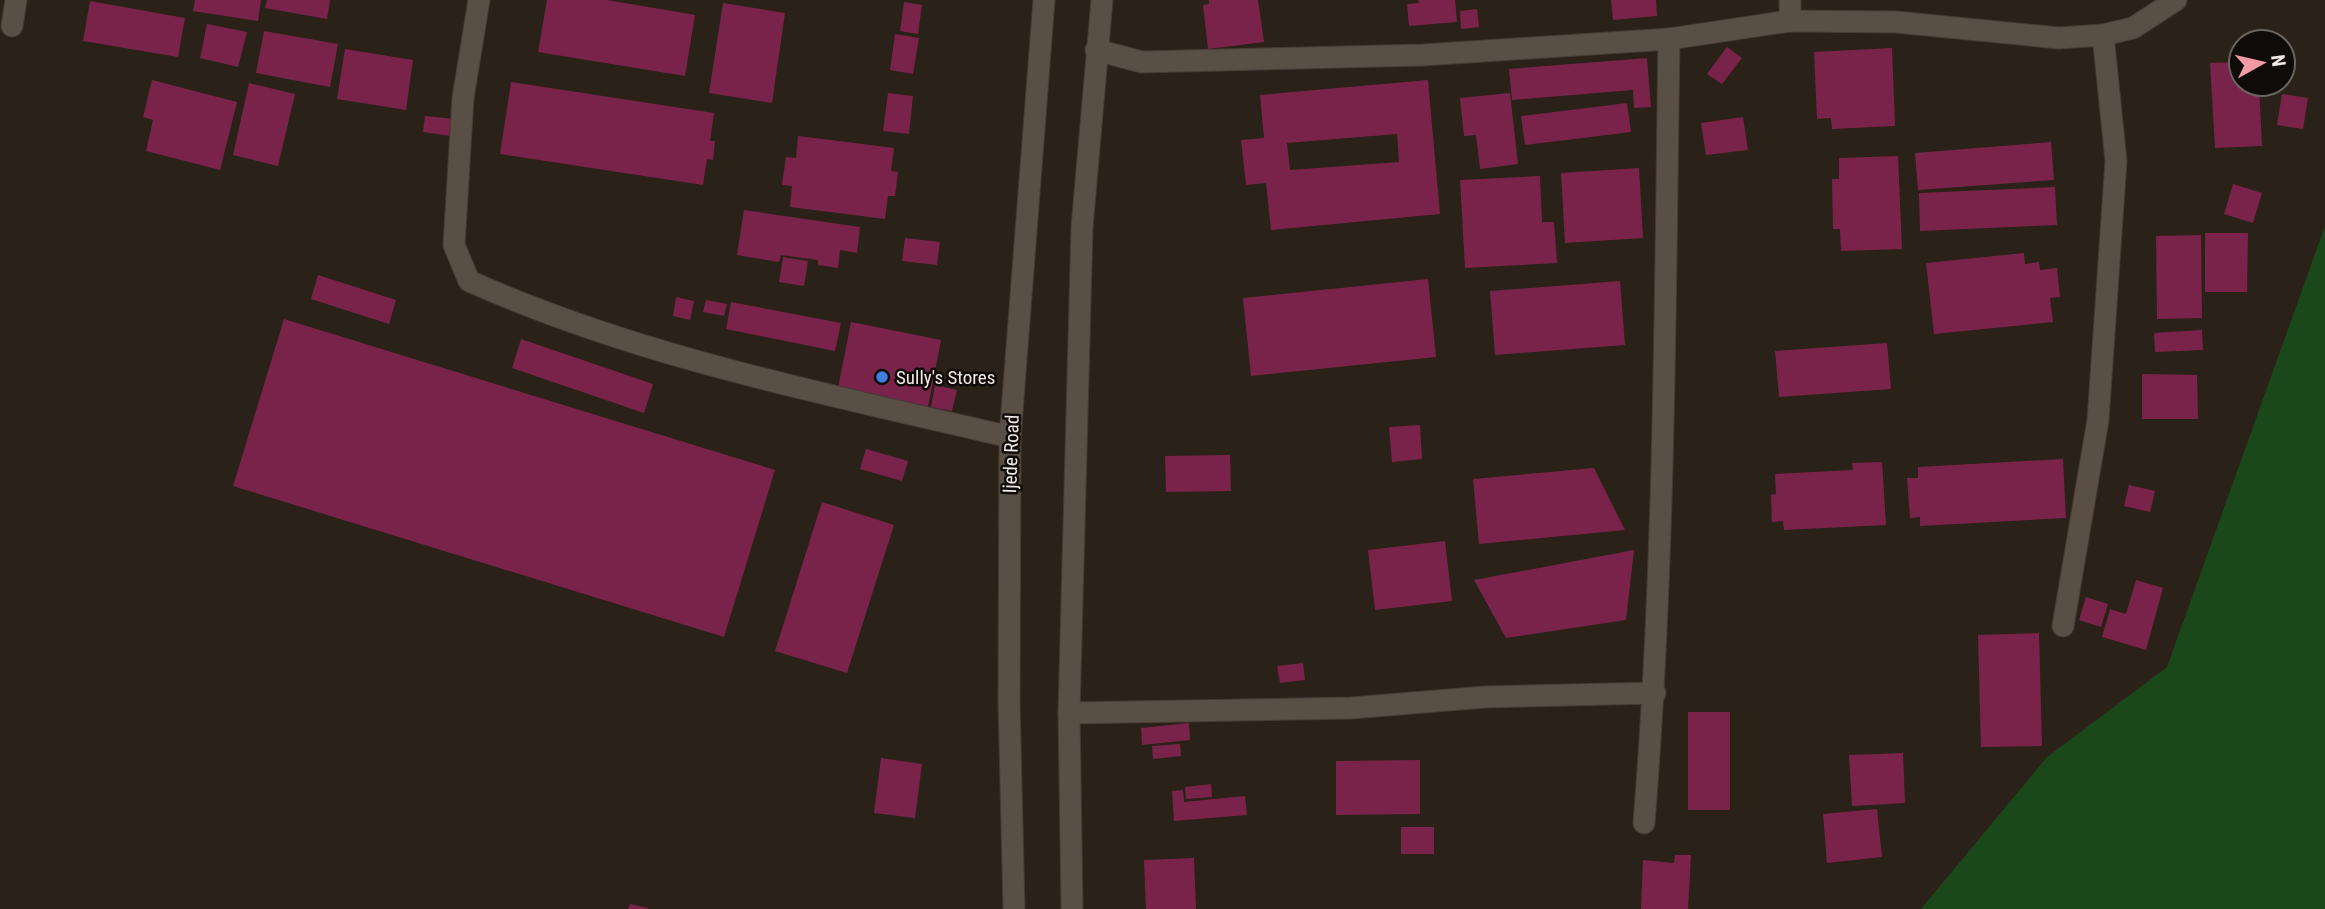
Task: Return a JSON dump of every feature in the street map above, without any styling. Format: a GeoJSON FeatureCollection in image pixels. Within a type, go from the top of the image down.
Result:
{"type":"FeatureCollection","features":[{"type":"Feature","properties":{"kind":"street"},"geometry":{"type":"LineString","coordinates":[[12,26],[16,0]]}},
{"type":"Feature","properties":{"kind":"street"},"geometry":{"type":"LineString","coordinates":[[479,0],[463,98],[454,245],[469,281],[531,309],[694,363],[1010,437]]}},
{"type":"Feature","properties":{"kind":"street","name":"Ijede Road"},"geometry":{"type":"LineString","coordinates":[[1014,909],[1009,701],[1010,437],[1044,0]]}},
{"type":"Feature","properties":{"kind":"street"},"geometry":{"type":"LineString","coordinates":[[1072,909],[1069,713],[1082,227],[1102,0]]}},
{"type":"Feature","properties":{"kind":"street"},"geometry":{"type":"LineString","coordinates":[[1096,50],[1142,62],[1423,55],[1669,39],[1790,11],[2059,38],[2103,35],[2133,29],[2176,0]]}},
{"type":"Feature","properties":{"kind":"street"},"geometry":{"type":"LineString","coordinates":[[2063,626],[2098,420],[2115,174],[2103,35]]}},
{"type":"Feature","properties":{"kind":"street"},"geometry":{"type":"LineString","coordinates":[[1644,823],[1655,693],[1663,472],[1669,39]]}},
{"type":"Feature","properties":{"kind":"street"},"geometry":{"type":"LineString","coordinates":[[1069,713],[1351,708],[1485,697],[1655,693]]}},
{"type":"Feature","properties":{"kind":"green space"},"geometry":{"type":"Polygon","coordinates":[[[2325,226],[2325,909],[1921,909],[2047,757],[2167,667],[2325,226]]]}},
{"type":"Feature","properties":{"kind":"building"},"geometry":{"type":"Polygon","coordinates":[[[195,0],[261,0],[258,21],[193,11],[195,0]]]}},
{"type":"Feature","properties":{"kind":"building"},"geometry":{"type":"Polygon","coordinates":[[[267,0],[330,0],[327,19],[265,8],[267,0]]]}},
{"type":"Feature","properties":{"kind":"building"},"geometry":{"type":"Polygon","coordinates":[[[547,0],[607,0],[695,15],[685,76],[538,52],[547,0]]]}},
{"type":"Feature","properties":{"kind":"building"},"geometry":{"type":"Polygon","coordinates":[[[1209,0],[1258,0],[1264,42],[1208,49],[1203,5],[1209,4],[1209,0]]]}},
{"type":"Feature","properties":{"kind":"building"},"geometry":{"type":"Polygon","coordinates":[[[1418,0],[1455,0],[1457,22],[1409,26],[1407,4],[1419,3],[1418,0]]]}},
{"type":"Feature","properties":{"kind":"building"},"geometry":{"type":"Polygon","coordinates":[[[1611,0],[1656,0],[1657,16],[1613,20],[1611,0]]]}},
{"type":"Feature","properties":{"kind":"building"},"geometry":{"type":"Polygon","coordinates":[[[90,1],[185,18],[178,57],[83,41],[90,1]]]}},
{"type":"Feature","properties":{"kind":"building"},"geometry":{"type":"Polygon","coordinates":[[[904,2],[922,5],[918,34],[900,31],[904,2]]]}},
{"type":"Feature","properties":{"kind":"building"},"geometry":{"type":"Polygon","coordinates":[[[723,3],[785,13],[772,103],[709,93],[723,3]]]}},
{"type":"Feature","properties":{"kind":"building"},"geometry":{"type":"Polygon","coordinates":[[[1477,9],[1479,27],[1461,29],[1460,11],[1477,9]]]}},
{"type":"Feature","properties":{"kind":"building"},"geometry":{"type":"Polygon","coordinates":[[[207,24],[247,32],[238,67],[200,58],[207,24]]]}},
{"type":"Feature","properties":{"kind":"building"},"geometry":{"type":"Polygon","coordinates":[[[264,31],[338,44],[330,87],[256,73],[264,31]]]}},
{"type":"Feature","properties":{"kind":"building"},"geometry":{"type":"Polygon","coordinates":[[[895,34],[919,38],[913,74],[890,70],[895,34]]]}},
{"type":"Feature","properties":{"kind":"building"},"geometry":{"type":"Polygon","coordinates":[[[1727,47],[1742,58],[1722,84],[1707,74],[1727,47]]]}},
{"type":"Feature","properties":{"kind":"building"},"geometry":{"type":"Polygon","coordinates":[[[1892,48],[1895,126],[1832,129],[1831,118],[1817,119],[1814,52],[1892,48]]]}},
{"type":"Feature","properties":{"kind":"building"},"geometry":{"type":"Polygon","coordinates":[[[345,49],[413,60],[406,110],[337,99],[345,49]]]}},
{"type":"Feature","properties":{"kind":"building"},"geometry":{"type":"Polygon","coordinates":[[[1647,58],[1651,107],[1634,108],[1633,90],[1512,100],[1509,69],[1647,58]]]}},
{"type":"Feature","properties":{"kind":"building"},"geometry":{"type":"Polygon","coordinates":[[[2227,62],[2227,98],[2260,98],[2262,146],[2215,148],[2210,63],[2227,62]]]}},
{"type":"Feature","properties":{"kind":"building"},"geometry":{"type":"Polygon","coordinates":[[[152,80],[237,102],[220,170],[146,151],[153,120],[143,117],[152,80]]]}},
{"type":"Feature","properties":{"kind":"building"},"geometry":{"type":"Polygon","coordinates":[[[1428,80],[1440,214],[1271,230],[1266,183],[1246,185],[1241,140],[1264,138],[1260,95],[1428,80]],[[1397,134],[1287,143],[1290,170],[1399,162],[1397,134]]]}},
{"type":"Feature","properties":{"kind":"building"},"geometry":{"type":"Polygon","coordinates":[[[511,82],[714,113],[710,141],[715,141],[713,160],[707,159],[703,185],[500,154],[511,82]]]}},
{"type":"Feature","properties":{"kind":"building"},"geometry":{"type":"Polygon","coordinates":[[[249,83],[295,94],[278,166],[233,155],[249,83]]]}},
{"type":"Feature","properties":{"kind":"building"},"geometry":{"type":"Polygon","coordinates":[[[888,93],[913,96],[909,134],[883,131],[888,93]]]}},
{"type":"Feature","properties":{"kind":"building"},"geometry":{"type":"Polygon","coordinates":[[[1510,93],[1518,164],[1480,169],[1476,135],[1464,136],[1460,98],[1510,93]]]}},
{"type":"Feature","properties":{"kind":"building"},"geometry":{"type":"Polygon","coordinates":[[[2281,98],[2308,98],[2303,129],[2277,125],[2281,98]]]}},
{"type":"Feature","properties":{"kind":"building"},"geometry":{"type":"Polygon","coordinates":[[[1627,103],[1631,132],[1525,145],[1521,116],[1627,103]]]}},
{"type":"Feature","properties":{"kind":"building"},"geometry":{"type":"Polygon","coordinates":[[[425,116],[454,119],[451,136],[423,132],[425,116]]]}},
{"type":"Feature","properties":{"kind":"building"},"geometry":{"type":"Polygon","coordinates":[[[1743,117],[1748,150],[1706,155],[1701,123],[1743,117]]]}},
{"type":"Feature","properties":{"kind":"building"},"geometry":{"type":"Polygon","coordinates":[[[798,136],[894,148],[891,171],[898,172],[895,196],[888,196],[885,219],[790,207],[792,186],[782,185],[786,157],[796,158],[798,136]]]}},
{"type":"Feature","properties":{"kind":"building"},"geometry":{"type":"Polygon","coordinates":[[[2051,142],[2054,180],[1918,190],[1915,153],[2051,142]]]}},
{"type":"Feature","properties":{"kind":"building"},"geometry":{"type":"Polygon","coordinates":[[[1898,156],[1902,249],[1841,251],[1840,229],[1833,229],[1832,179],[1839,179],[1839,158],[1898,156]]]}},
{"type":"Feature","properties":{"kind":"building"},"geometry":{"type":"Polygon","coordinates":[[[1639,168],[1643,238],[1565,243],[1561,173],[1639,168]]]}},
{"type":"Feature","properties":{"kind":"building"},"geometry":{"type":"Polygon","coordinates":[[[1540,176],[1542,222],[1554,222],[1557,263],[1465,268],[1460,180],[1540,176]]]}},
{"type":"Feature","properties":{"kind":"building"},"geometry":{"type":"Polygon","coordinates":[[[2233,184],[2262,193],[2253,223],[2224,214],[2233,184]]]}},
{"type":"Feature","properties":{"kind":"building"},"geometry":{"type":"Polygon","coordinates":[[[2055,187],[2057,225],[1920,231],[1919,193],[2055,187]]]}},
{"type":"Feature","properties":{"kind":"building"},"geometry":{"type":"Polygon","coordinates":[[[744,210],[860,227],[857,253],[840,250],[838,268],[818,265],[818,260],[781,255],[779,262],[737,255],[744,210]]]}},
{"type":"Feature","properties":{"kind":"building"},"geometry":{"type":"Polygon","coordinates":[[[2205,233],[2248,233],[2247,292],[2205,292],[2205,233]]]}},
{"type":"Feature","properties":{"kind":"building"},"geometry":{"type":"Polygon","coordinates":[[[2201,235],[2202,318],[2157,319],[2156,236],[2201,235]]]}},
{"type":"Feature","properties":{"kind":"building"},"geometry":{"type":"Polygon","coordinates":[[[905,238],[940,242],[937,265],[902,261],[905,238]]]}},
{"type":"Feature","properties":{"kind":"building"},"geometry":{"type":"Polygon","coordinates":[[[2024,253],[2025,264],[2039,262],[2040,270],[2057,268],[2060,297],[2050,298],[2053,322],[1934,334],[1926,263],[2024,253]]]}},
{"type":"Feature","properties":{"kind":"building"},"geometry":{"type":"Polygon","coordinates":[[[783,257],[808,261],[804,286],[779,282],[783,257]]]}},
{"type":"Feature","properties":{"kind":"building"},"geometry":{"type":"Polygon","coordinates":[[[318,275],[396,300],[389,324],[311,299],[318,275]]]}},
{"type":"Feature","properties":{"kind":"building"},"geometry":{"type":"Polygon","coordinates":[[[1428,279],[1436,357],[1251,376],[1243,298],[1428,279]]]}},
{"type":"Feature","properties":{"kind":"building"},"geometry":{"type":"Polygon","coordinates":[[[1620,281],[1625,345],[1495,355],[1490,291],[1620,281]]]}},
{"type":"Feature","properties":{"kind":"building"},"geometry":{"type":"Polygon","coordinates":[[[676,297],[694,301],[690,320],[673,316],[676,297]]]}},
{"type":"Feature","properties":{"kind":"building"},"geometry":{"type":"Polygon","coordinates":[[[706,300],[727,304],[724,316],[703,312],[706,300]]]}},
{"type":"Feature","properties":{"kind":"building"},"geometry":{"type":"Polygon","coordinates":[[[731,302],[841,323],[835,351],[726,329],[731,302]]]}},
{"type":"Feature","properties":{"kind":"building"},"geometry":{"type":"Polygon","coordinates":[[[284,319],[775,470],[724,637],[233,486],[284,319]]]}},
{"type":"Feature","properties":{"kind":"building"},"geometry":{"type":"Polygon","coordinates":[[[851,322],[941,340],[928,407],[838,388],[851,322]]]}},
{"type":"Feature","properties":{"kind":"building"},"geometry":{"type":"Polygon","coordinates":[[[2202,330],[2203,350],[2155,352],[2154,333],[2202,330]]]}},
{"type":"Feature","properties":{"kind":"building"},"geometry":{"type":"Polygon","coordinates":[[[521,339],[653,384],[644,413],[512,368],[521,339]]]}},
{"type":"Feature","properties":{"kind":"building"},"geometry":{"type":"Polygon","coordinates":[[[1887,343],[1891,389],[1779,397],[1775,351],[1887,343]]]}},
{"type":"Feature","properties":{"kind":"building"},"geometry":{"type":"Polygon","coordinates":[[[2142,374],[2197,375],[2198,419],[2142,419],[2142,374]]]}},
{"type":"Feature","properties":{"kind":"building"},"geometry":{"type":"Polygon","coordinates":[[[935,385],[957,390],[952,411],[931,407],[935,385]]]}},
{"type":"Feature","properties":{"kind":"building"},"geometry":{"type":"Polygon","coordinates":[[[1420,425],[1422,459],[1392,462],[1389,427],[1420,425]]]}},
{"type":"Feature","properties":{"kind":"building"},"geometry":{"type":"Polygon","coordinates":[[[866,449],[908,461],[902,481],[860,469],[866,449]]]}},
{"type":"Feature","properties":{"kind":"building"},"geometry":{"type":"Polygon","coordinates":[[[1230,455],[1231,491],[1166,492],[1165,456],[1230,455]]]}},
{"type":"Feature","properties":{"kind":"building"},"geometry":{"type":"Polygon","coordinates":[[[2063,459],[2066,518],[1920,526],[1920,517],[1910,518],[1907,478],[1918,478],[1918,467],[2063,459]]]}},
{"type":"Feature","properties":{"kind":"building"},"geometry":{"type":"Polygon","coordinates":[[[1882,462],[1886,525],[1784,530],[1783,521],[1772,522],[1771,495],[1776,494],[1775,474],[1853,470],[1852,463],[1882,462]]]}},
{"type":"Feature","properties":{"kind":"building"},"geometry":{"type":"Polygon","coordinates":[[[1594,468],[1625,530],[1479,544],[1473,479],[1594,468]]]}},
{"type":"Feature","properties":{"kind":"building"},"geometry":{"type":"Polygon","coordinates":[[[2129,485],[2155,491],[2150,512],[2124,506],[2129,485]]]}},
{"type":"Feature","properties":{"kind":"building"},"geometry":{"type":"Polygon","coordinates":[[[822,502],[894,525],[847,673],[775,651],[822,502]]]}},
{"type":"Feature","properties":{"kind":"building"},"geometry":{"type":"Polygon","coordinates":[[[1445,541],[1452,601],[1375,610],[1368,550],[1445,541]]]}},
{"type":"Feature","properties":{"kind":"building"},"geometry":{"type":"Polygon","coordinates":[[[1634,550],[1626,620],[1506,638],[1474,580],[1634,550]]]}},
{"type":"Feature","properties":{"kind":"building"},"geometry":{"type":"Polygon","coordinates":[[[2136,580],[2163,588],[2146,650],[2102,637],[2110,609],[2126,614],[2136,580]]]}},
{"type":"Feature","properties":{"kind":"building"},"geometry":{"type":"Polygon","coordinates":[[[2086,597],[2108,604],[2101,627],[2079,620],[2086,597]]]}},
{"type":"Feature","properties":{"kind":"building"},"geometry":{"type":"Polygon","coordinates":[[[2039,633],[2042,746],[1981,747],[1978,635],[2039,633]]]}},
{"type":"Feature","properties":{"kind":"building"},"geometry":{"type":"Polygon","coordinates":[[[1303,663],[1305,680],[1280,683],[1277,666],[1303,663]]]}},
{"type":"Feature","properties":{"kind":"building"},"geometry":{"type":"Polygon","coordinates":[[[1688,712],[1730,712],[1730,810],[1688,810],[1688,712]]]}},
{"type":"Feature","properties":{"kind":"building"},"geometry":{"type":"Polygon","coordinates":[[[1189,723],[1190,740],[1142,745],[1141,728],[1189,723]]]}},
{"type":"Feature","properties":{"kind":"building"},"geometry":{"type":"Polygon","coordinates":[[[1180,744],[1181,756],[1153,759],[1152,746],[1180,744]]]}},
{"type":"Feature","properties":{"kind":"building"},"geometry":{"type":"Polygon","coordinates":[[[1903,753],[1905,803],[1852,806],[1849,755],[1903,753]]]}},
{"type":"Feature","properties":{"kind":"building"},"geometry":{"type":"Polygon","coordinates":[[[881,758],[922,764],[915,818],[874,813],[881,758]]]}},
{"type":"Feature","properties":{"kind":"building"},"geometry":{"type":"Polygon","coordinates":[[[1420,760],[1420,814],[1336,815],[1336,761],[1420,760]]]}},
{"type":"Feature","properties":{"kind":"building"},"geometry":{"type":"Polygon","coordinates":[[[1211,784],[1212,797],[1186,799],[1185,787],[1211,784]]]}},
{"type":"Feature","properties":{"kind":"building"},"geometry":{"type":"Polygon","coordinates":[[[1183,790],[1184,802],[1245,796],[1247,815],[1174,821],[1172,791],[1183,790]]]}},
{"type":"Feature","properties":{"kind":"building"},"geometry":{"type":"Polygon","coordinates":[[[1877,809],[1882,857],[1827,863],[1823,814],[1877,809]]]}},
{"type":"Feature","properties":{"kind":"building"},"geometry":{"type":"Polygon","coordinates":[[[1401,827],[1434,827],[1434,854],[1401,854],[1401,827]]]}},
{"type":"Feature","properties":{"kind":"building"},"geometry":{"type":"Polygon","coordinates":[[[1675,855],[1691,855],[1688,909],[1641,909],[1643,860],[1674,863],[1675,855]]]}},
{"type":"Feature","properties":{"kind":"building"},"geometry":{"type":"Polygon","coordinates":[[[1194,858],[1196,909],[1146,909],[1144,860],[1194,858]]]}},
{"type":"Feature","properties":{"kind":"building"},"geometry":{"type":"Polygon","coordinates":[[[630,904],[648,908],[648,909],[628,909],[630,904]]]}},
{"type":"Feature","properties":{"kind":"place","name":"Sully's Stores"},"geometry":{"type":"Point","coordinates":[882,377]}}]}
